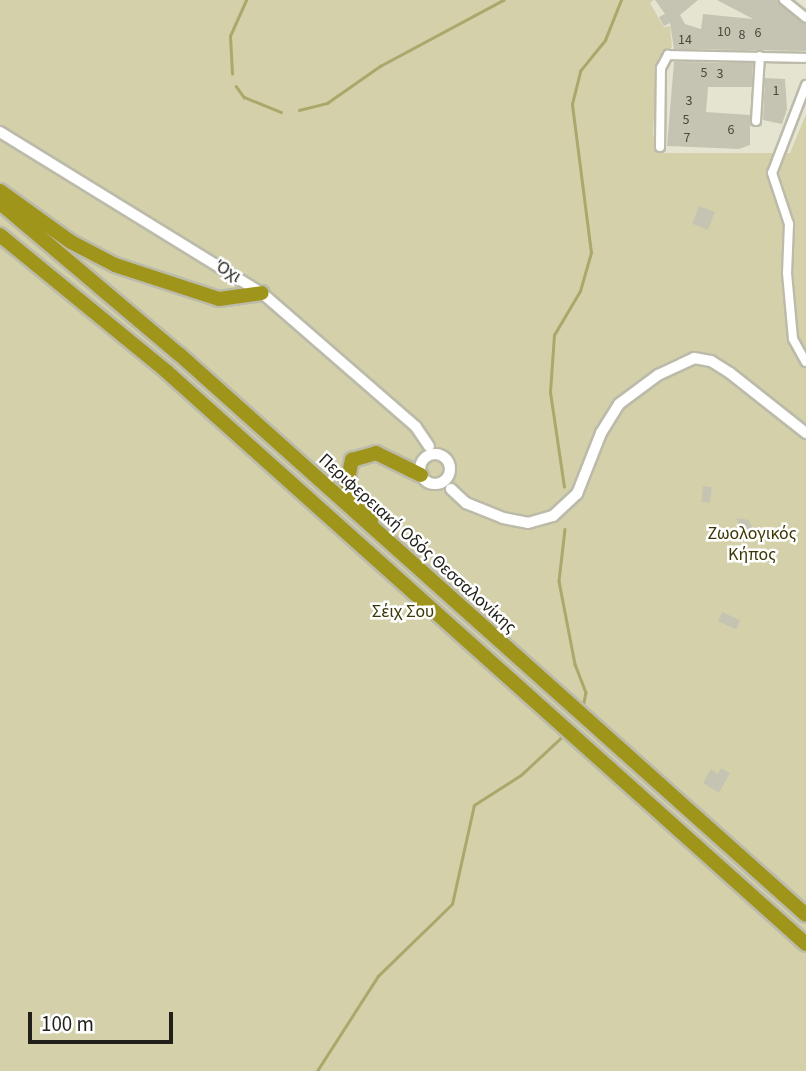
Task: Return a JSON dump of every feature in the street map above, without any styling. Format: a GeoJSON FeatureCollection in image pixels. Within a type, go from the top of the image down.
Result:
{"type":"FeatureCollection","features":[{"type":"Feature","properties":{"kind":"highway"},"geometry":{"type":"LineString","coordinates":[[0,191],[71,242],[115,265],[219,299],[262,293]]}},
{"type":"Feature","properties":{"kind":"highway","name":"Περιφερειακή Οδός Θεσσαλονίκης"},"geometry":{"type":"LineString","coordinates":[[0,203],[188,363],[390,548],[806,915]]}},
{"type":"Feature","properties":{"kind":"highway"},"geometry":{"type":"LineString","coordinates":[[0,235],[166,371],[806,944]]}},
{"type":"Feature","properties":{"kind":"highway"},"geometry":{"type":"LineString","coordinates":[[390,548],[354,498],[347,483],[348,466],[361,455],[376,453],[421,475]]}},
{"type":"Feature","properties":{"kind":"main road","name":"Όχι"},"geometry":{"type":"LineString","coordinates":[[0,132],[262,293],[416,427],[428,451]]}},
{"type":"Feature","properties":{"kind":"main road"},"geometry":{"type":"LineString","coordinates":[[451,489],[449,461],[428,451],[421,475],[451,489],[466,503],[528,523],[553,516],[577,494],[598,439],[618,404],[647,382],[694,358],[723,368],[806,433]]}},
{"type":"Feature","properties":{"kind":"main road"},"geometry":{"type":"LineString","coordinates":[[437,484],[449,476]]}},
{"type":"Feature","properties":{"kind":"street"},"geometry":{"type":"LineString","coordinates":[[784,0],[806,18]]}},
{"type":"Feature","properties":{"kind":"street"},"geometry":{"type":"LineString","coordinates":[[660,147],[661,65],[673,53],[806,58]]}},
{"type":"Feature","properties":{"kind":"street"},"geometry":{"type":"LineString","coordinates":[[756,121],[760,56]]}},
{"type":"Feature","properties":{"kind":"street"},"geometry":{"type":"LineString","coordinates":[[806,85],[772,173],[789,224],[787,273],[793,339],[806,362]]}},
{"type":"Feature","properties":{"kind":"green space","name":"Σέιχ Σου"},"geometry":{"type":"Polygon","coordinates":[[[0,0],[654,0],[650,3],[664,27],[670,26],[672,47],[658,58],[653,134],[660,153],[790,153],[806,114],[806,1071],[0,1071],[0,0]]]}},
{"type":"Feature","properties":{"kind":"building"},"geometry":{"type":"Polygon","coordinates":[[[655,0],[698,0],[680,15],[685,24],[701,29],[703,14],[753,19],[717,0],[778,0],[806,24],[806,51],[674,49],[670,23],[664,26],[659,17],[665,14],[655,0]]]}},
{"type":"Feature","properties":{"kind":"building"},"geometry":{"type":"Polygon","coordinates":[[[674,62],[753,63],[752,87],[708,87],[706,112],[750,115],[750,145],[739,149],[667,146],[674,62]]]}},
{"type":"Feature","properties":{"kind":"building"},"geometry":{"type":"Polygon","coordinates":[[[765,78],[785,79],[787,109],[782,124],[763,120],[765,78]]]}},
{"type":"Feature","properties":{"kind":"building"},"geometry":{"type":"Polygon","coordinates":[[[699,206],[715,212],[708,230],[692,224],[699,206]]]}},
{"type":"Feature","properties":{"kind":"building"},"geometry":{"type":"Polygon","coordinates":[[[703,486],[712,487],[710,503],[701,502],[703,486]]]}},
{"type":"Feature","properties":{"kind":"building"},"geometry":{"type":"Polygon","coordinates":[[[736,518],[749,520],[753,529],[743,533],[736,518]]]}},
{"type":"Feature","properties":{"kind":"building"},"geometry":{"type":"Polygon","coordinates":[[[722,612],[740,620],[736,629],[718,621],[722,612]]]}},
{"type":"Feature","properties":{"kind":"building"},"geometry":{"type":"Polygon","coordinates":[[[721,768],[730,773],[719,793],[703,783],[711,769],[718,774],[721,768]]]}},
{"type":"Feature","properties":{"kind":"waterway"},"geometry":{"type":"LineString","coordinates":[[232,74],[230,36],[246,0]]}},
{"type":"Feature","properties":{"kind":"waterway"},"geometry":{"type":"LineString","coordinates":[[299,110],[327,103],[380,66],[503,0]]}},
{"type":"Feature","properties":{"kind":"waterway"},"geometry":{"type":"LineString","coordinates":[[564,487],[550,392],[554,335],[580,291],[591,253],[572,104],[580,71],[605,40],[621,0]]}},
{"type":"Feature","properties":{"kind":"waterway"},"geometry":{"type":"LineString","coordinates":[[236,86],[244,97],[281,112]]}},
{"type":"Feature","properties":{"kind":"waterway"},"geometry":{"type":"LineString","coordinates":[[565,529],[559,581],[575,664],[586,692],[583,708]]}},
{"type":"Feature","properties":{"kind":"waterway"},"geometry":{"type":"LineString","coordinates":[[317,1071],[378,976],[452,904],[474,805],[521,775],[565,734]]}},
{"type":"Feature","properties":{"kind":"park label","name":"Ζωολογικός Κήπος"},"geometry":{"type":"Point","coordinates":[752,545]}}]}
